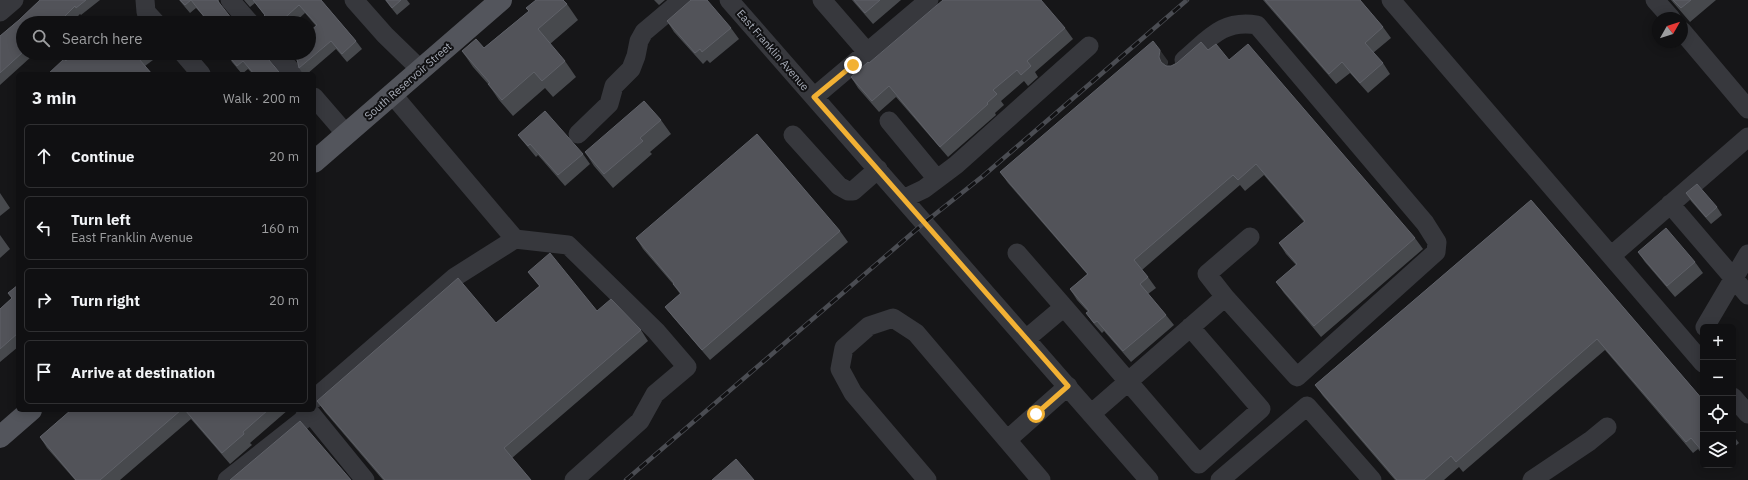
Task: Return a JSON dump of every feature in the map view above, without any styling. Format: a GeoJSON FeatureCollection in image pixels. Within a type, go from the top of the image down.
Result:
{"type":"FeatureCollection","features":[{"type":"Feature","properties":{"kind":"main road","name":"South Reservoir Street"},"geometry":{"type":"LineString","coordinates":[[316,160],[501,0]]}},
{"type":"Feature","properties":{"kind":"main road"},"geometry":{"type":"LineString","coordinates":[[0,437],[29,412]]}},
{"type":"Feature","properties":{"kind":"street"},"geometry":{"type":"LineString","coordinates":[[0,12],[14,0]]}},
{"type":"Feature","properties":{"kind":"street"},"geometry":{"type":"LineString","coordinates":[[145,0],[146,12],[150,16]]}},
{"type":"Feature","properties":{"kind":"street"},"geometry":{"type":"LineString","coordinates":[[230,0],[244,16]]}},
{"type":"Feature","properties":{"kind":"street"},"geometry":{"type":"LineString","coordinates":[[354,0],[385,35],[421,70]]}},
{"type":"Feature","properties":{"kind":"street"},"geometry":{"type":"LineString","coordinates":[[578,134],[609,104],[614,86],[631,69],[636,56],[639,41],[644,32],[682,0]]}},
{"type":"Feature","properties":{"kind":"street"},"geometry":{"type":"LineString","coordinates":[[822,0],[868,53]]}},
{"type":"Feature","properties":{"kind":"street"},"geometry":{"type":"LineString","coordinates":[[814,97],[929,0]]}},
{"type":"Feature","properties":{"kind":"street"},"geometry":{"type":"LineString","coordinates":[[1391,0],[1699,358]]}},
{"type":"Feature","properties":{"kind":"street"},"geometry":{"type":"LineString","coordinates":[[1655,0],[1666,12]]}},
{"type":"Feature","properties":{"kind":"street","name":"East Franklin Avenue"},"geometry":{"type":"LineString","coordinates":[[731,1],[1149,480]]}},
{"type":"Feature","properties":{"kind":"street"},"geometry":{"type":"LineString","coordinates":[[1177,66],[1221,28],[1243,23],[1257,25],[1425,223],[1437,242],[1436,252],[1297,377],[1225,297],[1207,274],[1250,237]]}},
{"type":"Feature","properties":{"kind":"street"},"geometry":{"type":"LineString","coordinates":[[1688,39],[1748,110]]}},
{"type":"Feature","properties":{"kind":"street"},"geometry":{"type":"LineString","coordinates":[[904,199],[924,188],[956,164],[1089,46]]}},
{"type":"Feature","properties":{"kind":"street"},"geometry":{"type":"LineString","coordinates":[[188,60],[199,72]]}},
{"type":"Feature","properties":{"kind":"street"},"geometry":{"type":"LineString","coordinates":[[282,60],[292,72]]}},
{"type":"Feature","properties":{"kind":"street"},"geometry":{"type":"LineString","coordinates":[[392,94],[515,239]]}},
{"type":"Feature","properties":{"kind":"street"},"geometry":{"type":"LineString","coordinates":[[316,99],[346,134]]}},
{"type":"Feature","properties":{"kind":"street"},"geometry":{"type":"LineString","coordinates":[[889,121],[937,179]]}},
{"type":"Feature","properties":{"kind":"street"},"geometry":{"type":"LineString","coordinates":[[793,135],[839,186],[848,192],[853,191],[878,169]]}},
{"type":"Feature","properties":{"kind":"street"},"geometry":{"type":"LineString","coordinates":[[1611,256],[1748,137]]}},
{"type":"Feature","properties":{"kind":"street"},"geometry":{"type":"LineString","coordinates":[[1670,204],[1748,295]]}},
{"type":"Feature","properties":{"kind":"street"},"geometry":{"type":"LineString","coordinates":[[316,397],[455,277],[515,239],[568,245],[656,331],[687,367],[655,394],[640,421],[574,480]]}},
{"type":"Feature","properties":{"kind":"street"},"geometry":{"type":"LineString","coordinates":[[1017,253],[1199,464],[1260,409],[1190,327]]}},
{"type":"Feature","properties":{"kind":"street"},"geometry":{"type":"LineString","coordinates":[[1707,324],[1748,254]]}},
{"type":"Feature","properties":{"kind":"street"},"geometry":{"type":"LineString","coordinates":[[1091,414],[1225,297]]}},
{"type":"Feature","properties":{"kind":"street"},"geometry":{"type":"LineString","coordinates":[[1026,339],[1064,307]]}},
{"type":"Feature","properties":{"kind":"street"},"geometry":{"type":"LineString","coordinates":[[928,480],[853,393],[840,369],[844,348],[869,326],[893,318],[916,333],[1041,480]]}},
{"type":"Feature","properties":{"kind":"street"},"geometry":{"type":"LineString","coordinates":[[1006,440],[1068,386]]}},
{"type":"Feature","properties":{"kind":"street"},"geometry":{"type":"LineString","coordinates":[[1736,400],[1748,414]]}},
{"type":"Feature","properties":{"kind":"street"},"geometry":{"type":"LineString","coordinates":[[1220,480],[1307,406],[1372,480]]}},
{"type":"Feature","properties":{"kind":"street"},"geometry":{"type":"LineString","coordinates":[[227,480],[303,420],[307,412]]}},
{"type":"Feature","properties":{"kind":"street"},"geometry":{"type":"LineString","coordinates":[[310,412],[365,480]]}},
{"type":"Feature","properties":{"kind":"street"},"geometry":{"type":"LineString","coordinates":[[1532,480],[1590,441],[1607,427]]}},
{"type":"Feature","properties":{"kind":"building"},"geometry":{"type":"Polygon","coordinates":[[[40,0],[86,0],[76,8],[75,6],[65,16],[23,16],[40,0]]]}},
{"type":"Feature","properties":{"kind":"building"},"geometry":{"type":"Polygon","coordinates":[[[180,0],[191,0],[185,5],[180,0]]]}},
{"type":"Feature","properties":{"kind":"building"},"geometry":{"type":"Polygon","coordinates":[[[191,0],[217,0],[230,16],[204,16],[191,0]]]}},
{"type":"Feature","properties":{"kind":"building"},"geometry":{"type":"Polygon","coordinates":[[[253,0],[321,0],[356,41],[342,54],[331,41],[316,54],[316,16],[309,16],[299,5],[287,16],[264,16],[265,15],[253,0]]]}},
{"type":"Feature","properties":{"kind":"building"},"geometry":{"type":"Polygon","coordinates":[[[386,0],[401,0],[392,8],[386,0]]]}},
{"type":"Feature","properties":{"kind":"building"},"geometry":{"type":"Polygon","coordinates":[[[536,0],[563,0],[567,4],[538,29],[565,61],[542,81],[534,72],[502,100],[488,84],[490,83],[462,51],[476,39],[484,48],[529,11],[526,8],[536,0]]]}},
{"type":"Feature","properties":{"kind":"building"},"geometry":{"type":"Polygon","coordinates":[[[691,0],[707,0],[731,28],[702,52],[700,49],[695,53],[667,21],[691,0]]]}},
{"type":"Feature","properties":{"kind":"building"},"geometry":{"type":"Polygon","coordinates":[[[854,0],[880,0],[865,13],[854,0]]]}},
{"type":"Feature","properties":{"kind":"building"},"geometry":{"type":"Polygon","coordinates":[[[943,0],[1041,0],[1065,28],[1027,61],[1031,66],[1021,75],[1017,70],[993,90],[997,94],[987,103],[988,104],[940,147],[889,86],[872,101],[851,77],[943,0]]]}},
{"type":"Feature","properties":{"kind":"building"},"geometry":{"type":"Polygon","coordinates":[[[1265,0],[1360,0],[1383,27],[1365,43],[1383,63],[1360,83],[1342,62],[1329,74],[1265,0]]]}},
{"type":"Feature","properties":{"kind":"building"},"geometry":{"type":"Polygon","coordinates":[[[1673,0],[1691,0],[1681,8],[1673,0]]]}},
{"type":"Feature","properties":{"kind":"building"},"geometry":{"type":"Polygon","coordinates":[[[16,23],[16,58],[0,73],[0,36],[16,23]]]}},
{"type":"Feature","properties":{"kind":"building"},"geometry":{"type":"Polygon","coordinates":[[[1153,41],[1160,50],[1159,57],[1161,62],[1166,66],[1171,66],[1177,63],[1201,42],[1208,50],[1216,44],[1229,60],[1248,44],[1415,238],[1314,326],[1276,282],[1297,264],[1279,243],[1305,221],[1256,164],[1238,180],[1233,175],[1134,260],[1148,277],[1140,284],[1166,315],[1123,351],[1097,321],[1094,323],[1086,313],[1089,311],[1070,289],[1088,274],[1000,172],[1153,41]]]}},
{"type":"Feature","properties":{"kind":"building"},"geometry":{"type":"Polygon","coordinates":[[[63,60],[140,60],[150,72],[50,72],[63,60]]]}},
{"type":"Feature","properties":{"kind":"building"},"geometry":{"type":"Polygon","coordinates":[[[232,60],[269,60],[279,72],[252,72],[243,61],[237,66],[232,60]]]}},
{"type":"Feature","properties":{"kind":"building"},"geometry":{"type":"Polygon","coordinates":[[[297,60],[308,60],[299,68],[297,60]]]}},
{"type":"Feature","properties":{"kind":"building"},"geometry":{"type":"Polygon","coordinates":[[[644,101],[661,120],[640,138],[643,141],[604,174],[585,152],[644,101]]]}},
{"type":"Feature","properties":{"kind":"building"},"geometry":{"type":"Polygon","coordinates":[[[545,111],[583,154],[558,175],[530,144],[528,146],[518,135],[545,111]]]}},
{"type":"Feature","properties":{"kind":"building"},"geometry":{"type":"Polygon","coordinates":[[[757,134],[840,231],[702,350],[665,307],[681,293],[636,238],[757,134]]]}},
{"type":"Feature","properties":{"kind":"building"},"geometry":{"type":"Polygon","coordinates":[[[1697,184],[1717,207],[1706,217],[1686,193],[1697,184]]]}},
{"type":"Feature","properties":{"kind":"building"},"geometry":{"type":"Polygon","coordinates":[[[1531,200],[1700,397],[1700,448],[1691,438],[1686,442],[1597,339],[1456,462],[1451,456],[1424,480],[1397,480],[1315,385],[1531,200]]]}},
{"type":"Feature","properties":{"kind":"building"},"geometry":{"type":"Polygon","coordinates":[[[1666,228],[1695,262],[1667,286],[1638,252],[1666,228]]]}},
{"type":"Feature","properties":{"kind":"building"},"geometry":{"type":"Polygon","coordinates":[[[550,253],[597,311],[611,299],[641,330],[504,448],[531,480],[385,480],[317,401],[458,278],[496,323],[540,286],[528,272],[550,253]]]}},
{"type":"Feature","properties":{"kind":"building"},"geometry":{"type":"Polygon","coordinates":[[[16,287],[16,335],[0,349],[0,309],[12,298],[8,293],[16,287]]]}},
{"type":"Feature","properties":{"kind":"building"},"geometry":{"type":"Polygon","coordinates":[[[69,412],[179,412],[100,480],[76,480],[40,437],[69,412]]]}},
{"type":"Feature","properties":{"kind":"building"},"geometry":{"type":"Polygon","coordinates":[[[187,412],[266,412],[243,432],[244,434],[222,453],[187,412]]]}},
{"type":"Feature","properties":{"kind":"building"},"geometry":{"type":"Polygon","coordinates":[[[300,421],[351,480],[230,480],[300,421]]]}},
{"type":"Feature","properties":{"kind":"building"},"geometry":{"type":"Polygon","coordinates":[[[736,459],[754,480],[712,480],[736,459]]]}},
{"type":"Feature","properties":{"kind":"railway"},"geometry":{"type":"LineString","coordinates":[[626,480],[924,223],[983,176],[1187,0]]}},
{"type":"Feature","properties":{"kind":"route"},"geometry":{"type":"LineString","coordinates":[[853,65],[814,97],[1068,386],[1036,414]]}}]}
